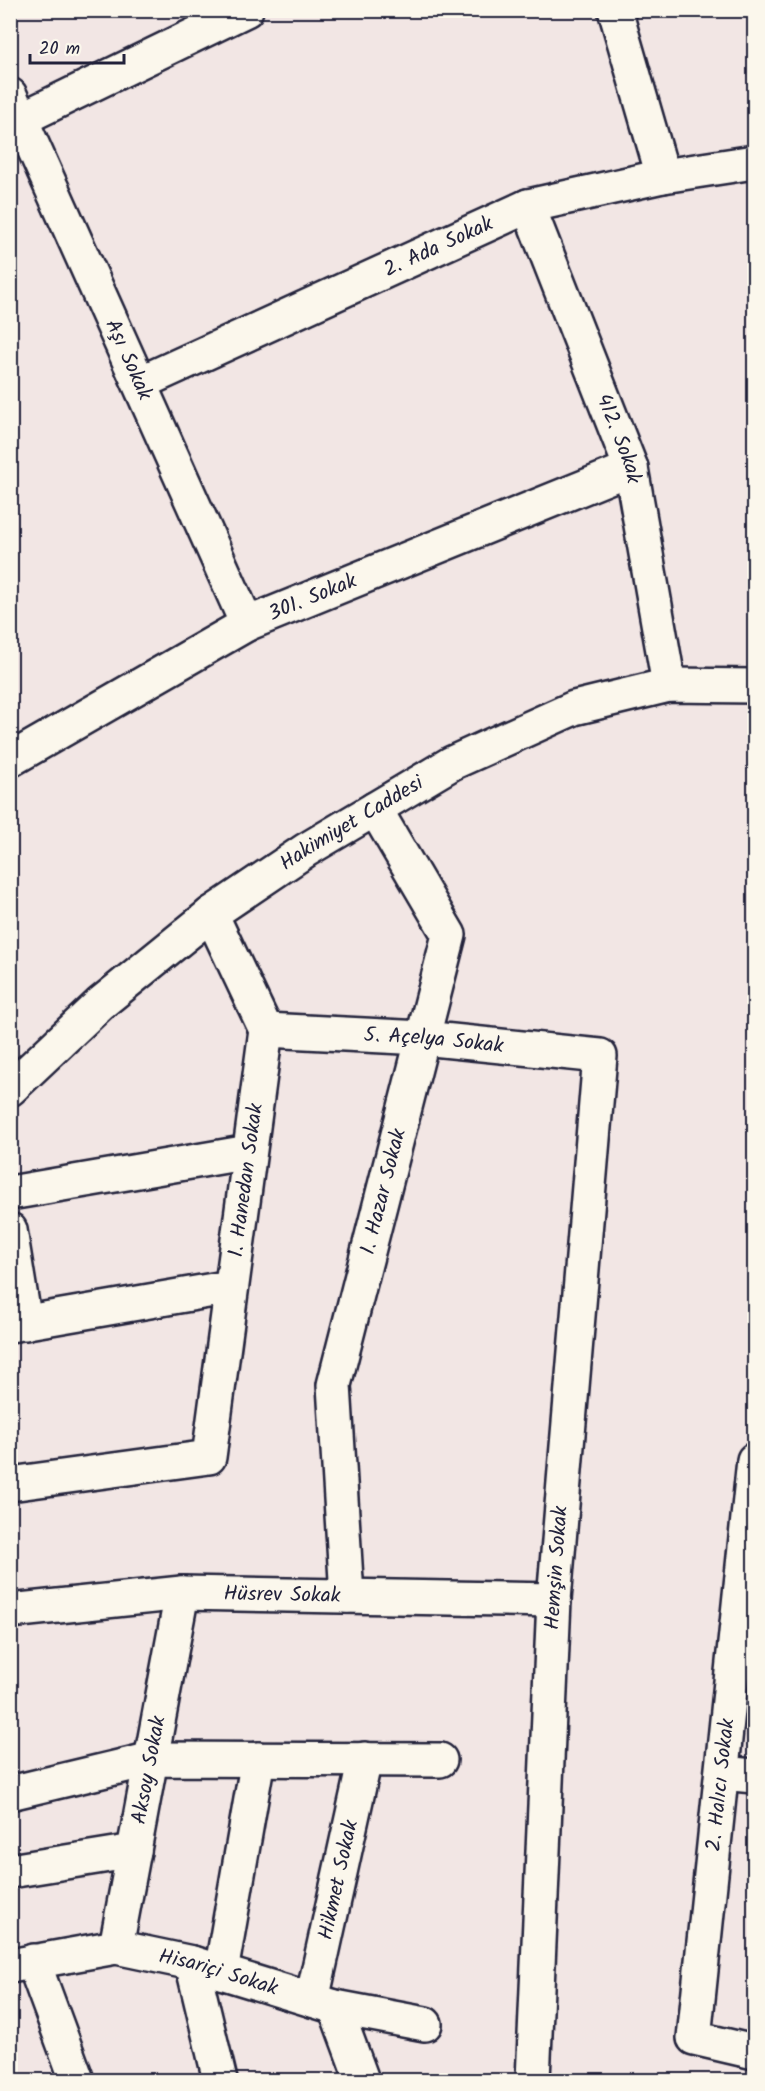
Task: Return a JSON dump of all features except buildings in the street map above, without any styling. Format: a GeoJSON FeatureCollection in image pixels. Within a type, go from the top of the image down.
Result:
{"type":"FeatureCollection","features":[{"type":"Feature","properties":{"kind":"street"},"geometry":{"type":"LineString","coordinates":[[16,107],[246,10]]}},
{"type":"Feature","properties":{"kind":"street"},"geometry":{"type":"LineString","coordinates":[[615,10],[663,176]]}},
{"type":"Feature","properties":{"kind":"street","name":"Aşı Sokak"},"geometry":{"type":"LineString","coordinates":[[16,107],[247,624]]}},
{"type":"Feature","properties":{"kind":"street","name":"2. Ada Sokak"},"geometry":{"type":"LineString","coordinates":[[140,383],[528,206],[663,176],[754,162]]}},
{"type":"Feature","properties":{"kind":"street","name":"412. Sokak"},"geometry":{"type":"LineString","coordinates":[[528,206],[631,468],[669,685]]}},
{"type":"Feature","properties":{"kind":"street","name":"301. Sokak"},"geometry":{"type":"LineString","coordinates":[[10,760],[247,624],[631,468]]}},
{"type":"Feature","properties":{"kind":"street","name":"Hakimiyet Caddesi"},"geometry":{"type":"LineString","coordinates":[[10,1089],[100,1004],[211,914],[306,850],[452,763],[574,708],[669,685],[754,687]]}},
{"type":"Feature","properties":{"kind":"street","name":"1. Hazar Sokak"},"geometry":{"type":"LineString","coordinates":[[347,1596],[334,1385],[449,935],[375,809]]}},
{"type":"Feature","properties":{"kind":"street"},"geometry":{"type":"LineString","coordinates":[[211,914],[266,1030]]}},
{"type":"Feature","properties":{"kind":"street","name":"5. Açelya Sokak"},"geometry":{"type":"LineString","coordinates":[[266,1030],[423,1038],[600,1056]]}},
{"type":"Feature","properties":{"kind":"street","name":"1. Hanedan Sokak"},"geometry":{"type":"LineString","coordinates":[[10,1484],[208,1457],[266,1030]]}},
{"type":"Feature","properties":{"kind":"street","name":"Hemşin Sokak"},"geometry":{"type":"LineString","coordinates":[[533,2080],[554,1600],[600,1056]]}},
{"type":"Feature","properties":{"kind":"street"},"geometry":{"type":"LineString","coordinates":[[10,1193],[249,1152]]}},
{"type":"Feature","properties":{"kind":"street"},"geometry":{"type":"LineString","coordinates":[[10,1230],[18,1324],[231,1287]]}},
{"type":"Feature","properties":{"kind":"street","name":"2. Halıcı Sokak"},"geometry":{"type":"LineString","coordinates":[[753,1481],[694,2038],[754,2052]]}},
{"type":"Feature","properties":{"kind":"street","name":"Hüsrev Sokak"},"geometry":{"type":"LineString","coordinates":[[10,1611],[182,1593],[554,1600]]}},
{"type":"Feature","properties":{"kind":"street","name":"Aksoy Sokak"},"geometry":{"type":"LineString","coordinates":[[116,1947],[182,1593]]}},
{"type":"Feature","properties":{"kind":"street"},"geometry":{"type":"LineString","coordinates":[[220,2080],[206,1968],[258,1759]]}},
{"type":"Feature","properties":{"kind":"street","name":"Hikmet Sokak"},"geometry":{"type":"LineString","coordinates":[[324,2004],[365,1759]]}},
{"type":"Feature","properties":{"kind":"street"},"geometry":{"type":"LineString","coordinates":[[10,1793],[152,1760],[440,1760]]}},
{"type":"Feature","properties":{"kind":"street"},"geometry":{"type":"LineString","coordinates":[[722,1773],[754,1776]]}},
{"type":"Feature","properties":{"kind":"street"},"geometry":{"type":"LineString","coordinates":[[10,1872],[134,1851]]}},
{"type":"Feature","properties":{"kind":"street","name":"Hisariçi Sokak"},"geometry":{"type":"LineString","coordinates":[[17,1958],[116,1947],[206,1968],[324,2004],[425,2024]]}},
{"type":"Feature","properties":{"kind":"street"},"geometry":{"type":"LineString","coordinates":[[17,1958],[78,2080]]}},
{"type":"Feature","properties":{"kind":"street"},"geometry":{"type":"LineString","coordinates":[[324,2004],[362,2080]]}}]}
